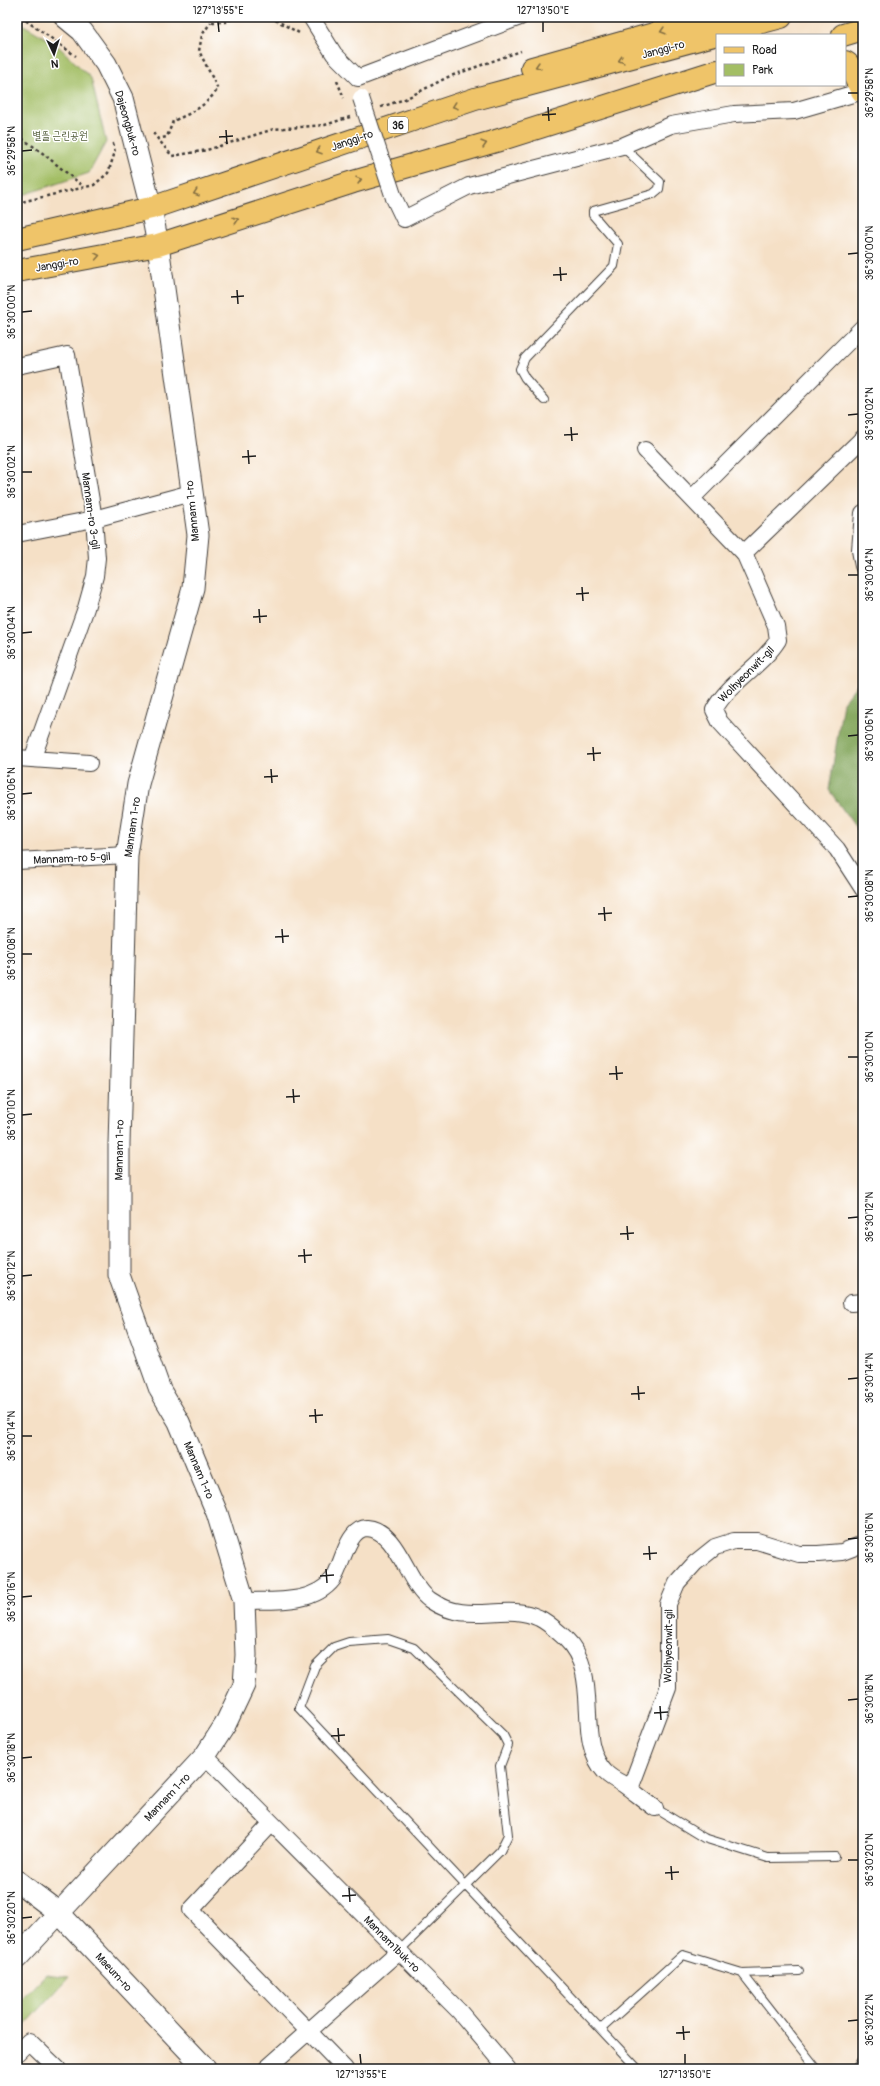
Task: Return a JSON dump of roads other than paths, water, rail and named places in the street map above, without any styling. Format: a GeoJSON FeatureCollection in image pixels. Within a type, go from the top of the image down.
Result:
{"type":"FeatureCollection","features":[{"type":"Feature","properties":{"kind":"main road"},"geometry":{"type":"LineString","coordinates":[[475,99],[506,75],[714,17]]}},
{"type":"Feature","properties":{"kind":"main road","name":"Janggi-ro"},"geometry":{"type":"LineString","coordinates":[[718,34],[781,17]]}},
{"type":"Feature","properties":{"kind":"main road"},"geometry":{"type":"LineString","coordinates":[[846,34],[863,29]]}},
{"type":"Feature","properties":{"kind":"main road","name":"Janggi-ro"},"geometry":{"type":"LineString","coordinates":[[17,239],[151,208],[475,99],[716,34]]}},
{"type":"Feature","properties":{"kind":"main road"},"geometry":{"type":"LineString","coordinates":[[846,63],[863,90]]}},
{"type":"Feature","properties":{"kind":"main road","name":"Janggi-ro"},"geometry":{"type":"LineString","coordinates":[[17,271],[158,245],[353,182],[496,141],[716,71]]}},
{"type":"Feature","properties":{"kind":"street","name":"Dajeongbuk-ro"},"geometry":{"type":"LineString","coordinates":[[65,17],[82,31],[106,64],[123,98],[151,208],[158,245]]}},
{"type":"Feature","properties":{"kind":"street"},"geometry":{"type":"LineString","coordinates":[[311,17],[334,54],[358,78],[361,98],[394,198],[404,220],[469,186],[622,146],[671,125],[734,114],[794,111],[863,90]]}},
{"type":"Feature","properties":{"kind":"street"},"geometry":{"type":"LineString","coordinates":[[358,78],[520,17]]}},
{"type":"Feature","properties":{"kind":"street","name":"Mannam 1-ro"},"geometry":{"type":"LineString","coordinates":[[17,1958],[205,1756],[225,1725],[244,1684],[246,1655],[244,1601],[217,1513],[179,1422],[160,1390],[119,1275],[119,1144],[127,855],[138,784],[193,588],[198,535],[158,245]]}},
{"type":"Feature","properties":{"kind":"street"},"geometry":{"type":"LineString","coordinates":[[692,498],[863,327]]}},
{"type":"Feature","properties":{"kind":"street","name":"Mannam-ro 3-gil"},"geometry":{"type":"LineString","coordinates":[[17,366],[67,355],[94,519],[97,558],[95,576],[86,608],[33,758]]}},
{"type":"Feature","properties":{"kind":"street"},"geometry":{"type":"LineString","coordinates":[[645,450],[744,552],[863,438]]}},
{"type":"Feature","properties":{"kind":"street"},"geometry":{"type":"LineString","coordinates":[[17,534],[94,519],[191,493]]}},
{"type":"Feature","properties":{"kind":"street"},"geometry":{"type":"LineString","coordinates":[[863,513],[860,550],[863,566]]}},
{"type":"Feature","properties":{"kind":"street","name":"Wolhyeonwit-gil"},"geometry":{"type":"LineString","coordinates":[[744,552],[776,626],[778,640],[771,652],[720,698],[714,710],[720,722],[837,849],[863,889]]}},
{"type":"Feature","properties":{"kind":"street"},"geometry":{"type":"LineString","coordinates":[[17,758],[89,762]]}},
{"type":"Feature","properties":{"kind":"street","name":"Mannam-ro 5-gil"},"geometry":{"type":"LineString","coordinates":[[17,861],[127,855]]}},
{"type":"Feature","properties":{"kind":"street"},"geometry":{"type":"LineString","coordinates":[[244,1601],[299,1599],[316,1593],[333,1579],[346,1547],[358,1531],[366,1528],[378,1531],[395,1549],[416,1583],[428,1599],[448,1610],[461,1614],[520,1613],[538,1618],[566,1639],[575,1649],[586,1678],[589,1721],[596,1757],[606,1772],[655,1808]]}},
{"type":"Feature","properties":{"kind":"street","name":"Wolhyeonwit-gil"},"geometry":{"type":"LineString","coordinates":[[630,1789],[668,1688],[668,1604],[677,1583],[695,1563],[715,1547],[734,1541],[757,1541],[799,1554],[842,1552],[863,1544]]}},
{"type":"Feature","properties":{"kind":"street","name":"Mannam1buk-ro"},"geometry":{"type":"LineString","coordinates":[[205,1756],[271,1824],[459,2011],[508,2069]]}},
{"type":"Feature","properties":{"kind":"street"},"geometry":{"type":"LineString","coordinates":[[271,1824],[191,1910],[346,2069]]}},
{"type":"Feature","properties":{"kind":"street","name":"Maeum-ro"},"geometry":{"type":"LineString","coordinates":[[17,1881],[59,1913],[206,2069]]}},
{"type":"Feature","properties":{"kind":"street"},"geometry":{"type":"LineString","coordinates":[[266,2069],[310,2032],[399,1951]]}},
{"type":"Feature","properties":{"kind":"street"},"geometry":{"type":"LineString","coordinates":[[17,2053],[29,2041],[58,2069]]}},
{"type":"Feature","properties":{"kind":"lane"},"geometry":{"type":"LineString","coordinates":[[544,400],[525,378],[520,369],[525,358],[614,266],[618,244],[593,215],[593,211],[653,194],[659,189],[660,182],[622,146]]}},
{"type":"Feature","properties":{"kind":"lane"},"geometry":{"type":"LineString","coordinates":[[399,1951],[465,1885],[500,1851],[508,1835],[500,1766],[508,1745],[503,1735],[414,1648],[388,1639],[349,1642],[334,1647],[315,1666],[299,1708],[465,1885],[601,2029],[638,2069]]}},
{"type":"Feature","properties":{"kind":"lane"},"geometry":{"type":"LineString","coordinates":[[655,1808],[704,1838],[768,1858],[835,1857]]}},
{"type":"Feature","properties":{"kind":"lane"},"geometry":{"type":"LineString","coordinates":[[601,2029],[683,1955],[742,1974],[799,1971]]}},
{"type":"Feature","properties":{"kind":"lane"},"geometry":{"type":"LineString","coordinates":[[742,1974],[817,2069]]}},
{"type":"Feature","properties":{"kind":"lane"},"geometry":{"type":"LineString","coordinates":[[856,2069],[863,2058]]}},
{"type":"Feature","properties":{"kind":"park label","name":"별뜰 근린공원"},"geometry":{"type":"Point","coordinates":[60,135]}}]}
